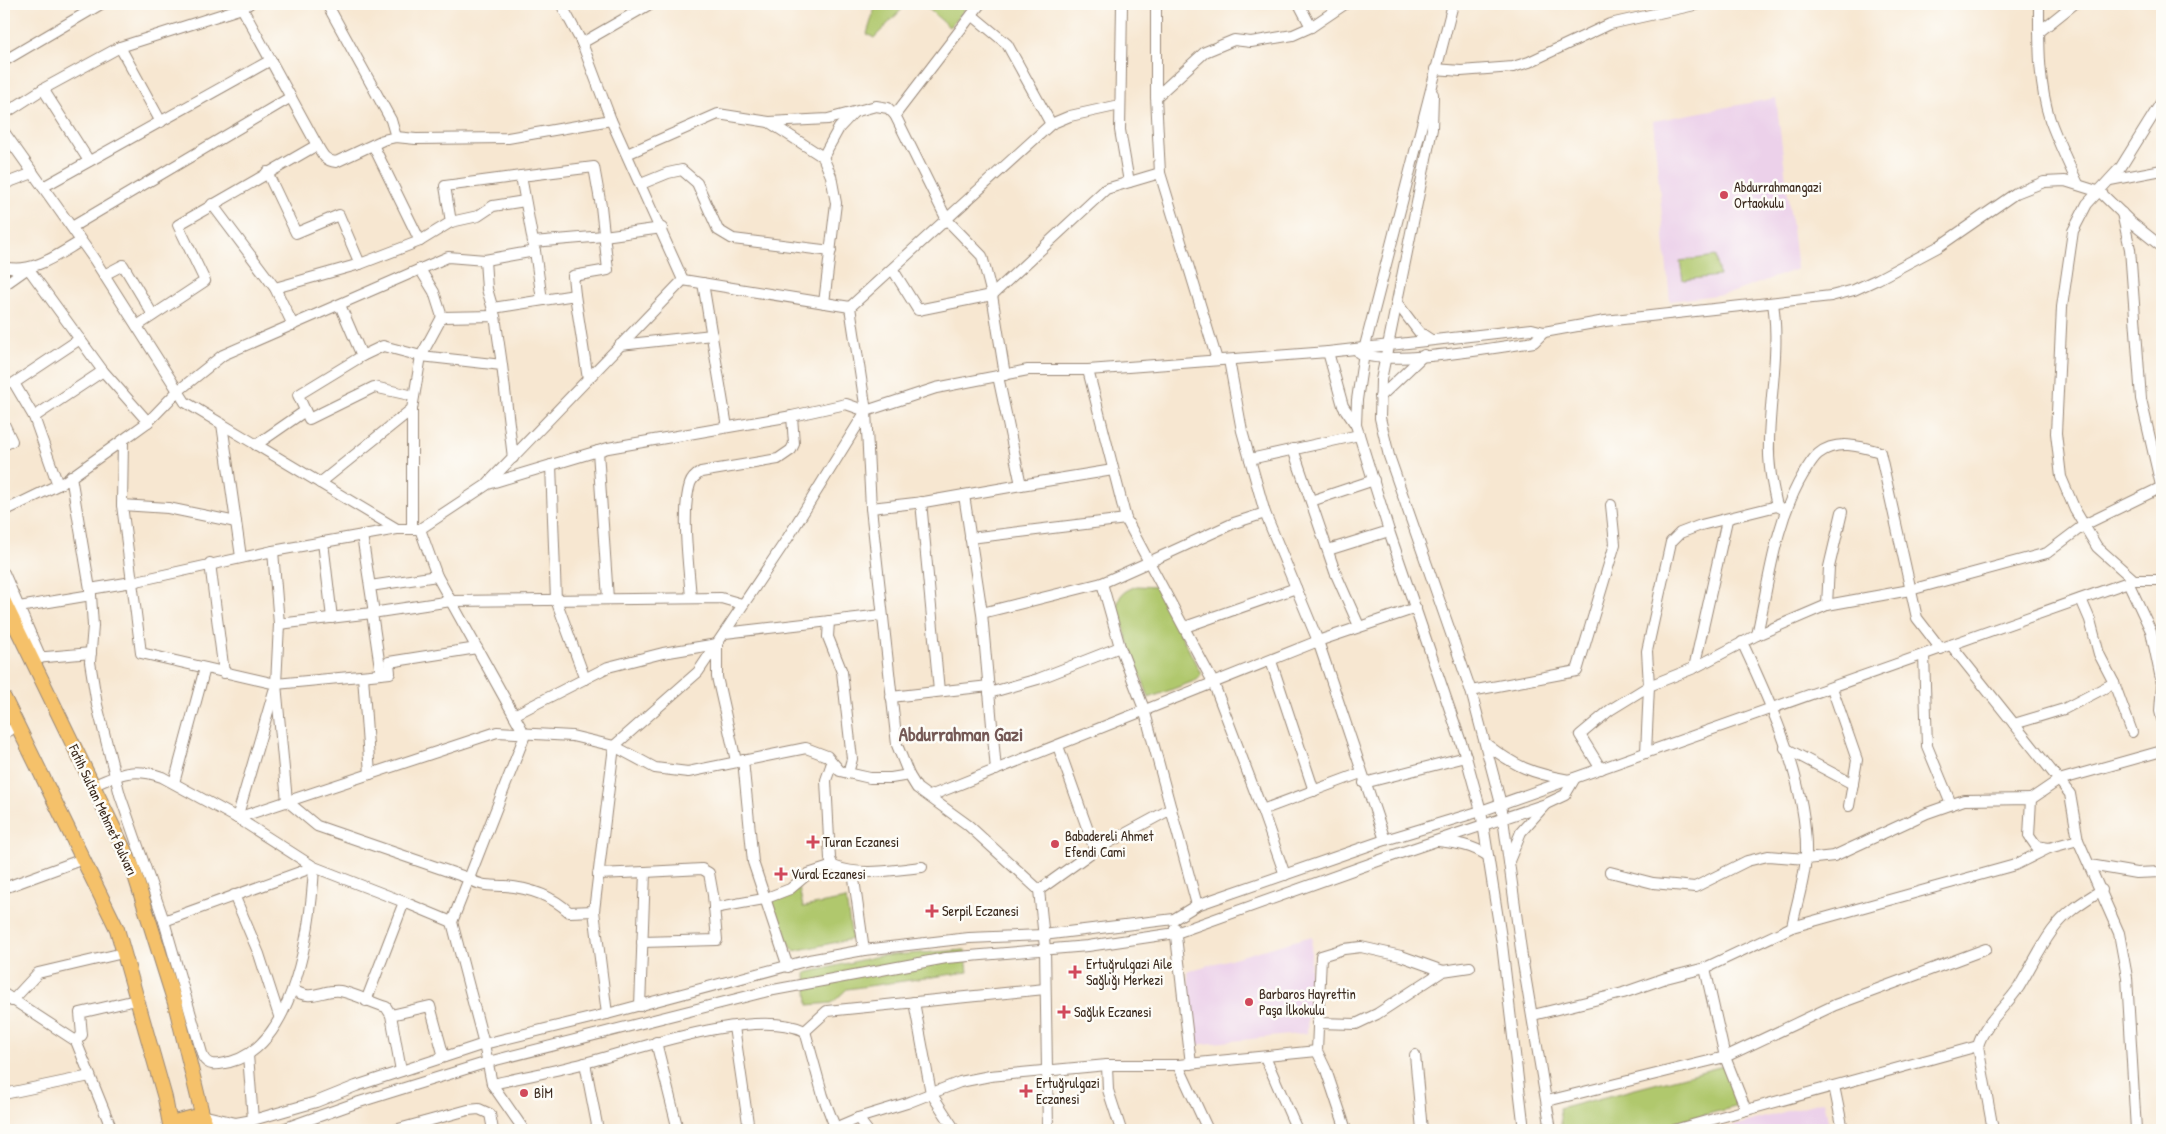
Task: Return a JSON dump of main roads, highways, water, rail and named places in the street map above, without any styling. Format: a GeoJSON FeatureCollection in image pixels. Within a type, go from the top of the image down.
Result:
{"type":"FeatureCollection","features":[{"type":"Feature","properties":{"kind":"highway","name":"Fatih Sultan Mehmet Bulvarı"},"geometry":{"type":"LineString","coordinates":[[10,606],[36,658],[92,786],[132,866],[175,1003],[206,1130]]}},
{"type":"Feature","properties":{"kind":"highway"},"geometry":{"type":"LineString","coordinates":[[4,698],[117,928],[165,1098],[168,1128],[202,1115]]}},
{"type":"Feature","properties":{"kind":"place","name":"Abdurrahmangazi Ortaokulu"},"geometry":{"type":"Point","coordinates":[1724,195]}},
{"type":"Feature","properties":{"kind":"place","name":"Turan Eczanesi"},"geometry":{"type":"Point","coordinates":[813,842]}},
{"type":"Feature","properties":{"kind":"place","name":"Babadereli Ahmet Efendi Cami"},"geometry":{"type":"Point","coordinates":[1055,844]}},
{"type":"Feature","properties":{"kind":"place","name":"Vural Eczanesi"},"geometry":{"type":"Point","coordinates":[781,874]}},
{"type":"Feature","properties":{"kind":"place","name":"Serpil Eczanesi"},"geometry":{"type":"Point","coordinates":[932,911]}},
{"type":"Feature","properties":{"kind":"place","name":"Ertuğrulgazi Aile Sağlığı Merkezi"},"geometry":{"type":"Point","coordinates":[1075,972]}},
{"type":"Feature","properties":{"kind":"place","name":"Barbaros Hayrettin Paşa İlkokulu"},"geometry":{"type":"Point","coordinates":[1249,1002]}},
{"type":"Feature","properties":{"kind":"place","name":"Sağlık Eczanesi"},"geometry":{"type":"Point","coordinates":[1064,1012]}},
{"type":"Feature","properties":{"kind":"place","name":"Ertuğrulgazi Eczanesi"},"geometry":{"type":"Point","coordinates":[1026,1091]}},
{"type":"Feature","properties":{"kind":"place","name":"BİM"},"geometry":{"type":"Point","coordinates":[524,1093]}},
{"type":"Feature","properties":{"kind":"district","name":"Abdurrahman Gazi"},"geometry":{"type":"Point","coordinates":[961,734]}}]}
